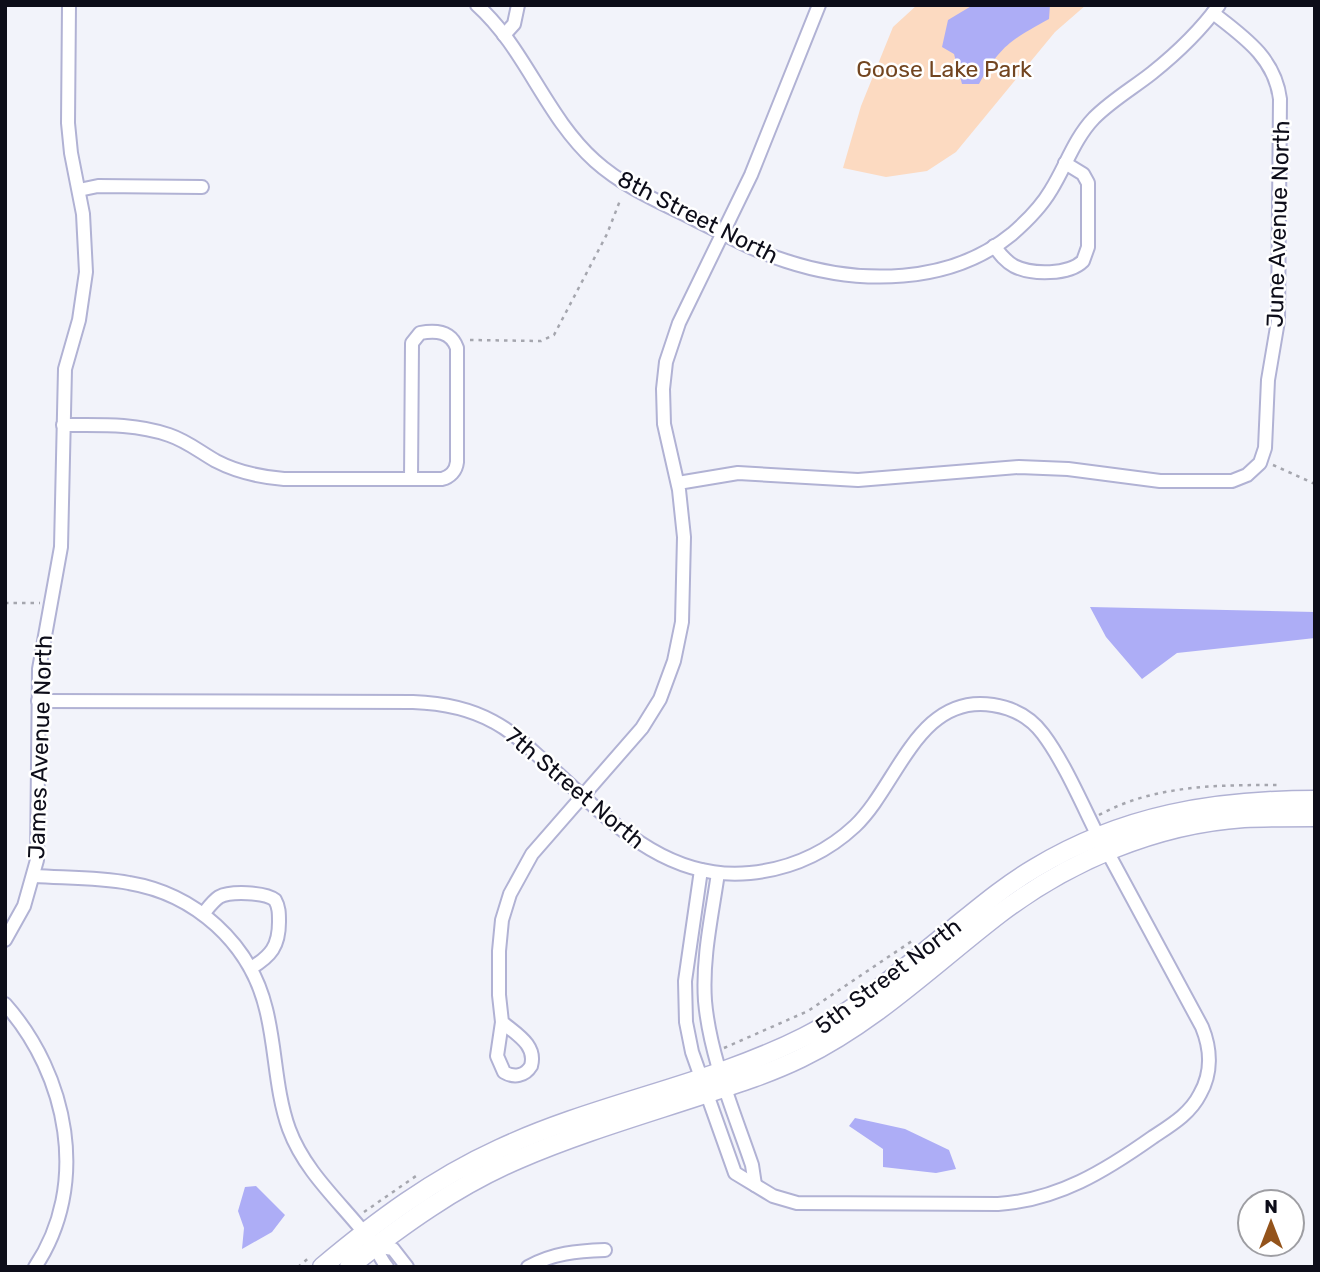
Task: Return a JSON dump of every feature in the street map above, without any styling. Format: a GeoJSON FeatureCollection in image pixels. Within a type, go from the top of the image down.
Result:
{"type":"FeatureCollection","features":[{"type":"Feature","properties":{"kind":"street","name":"8th Street North"},"geometry":{"type":"LineString","coordinates":[[477,5],[504,35],[556,117],[593,159],[623,182],[722,233],[784,261],[823,271],[866,275],[933,272],[971,260],[995,246],[1021,226],[1037,209],[1050,192],[1080,137],[1101,111],[1171,57],[1216,9]]}},
{"type":"Feature","properties":{"kind":"street"},"geometry":{"type":"LineString","coordinates":[[504,35],[514,24],[518,5]]}},
{"type":"Feature","properties":{"kind":"street"},"geometry":{"type":"LineString","coordinates":[[502,1022],[499,951],[501,927],[510,894],[532,854],[642,729],[660,699],[672,667],[683,607],[683,528],[678,483],[664,424],[663,389],[666,362],[679,323],[751,175],[819,5]]}},
{"type":"Feature","properties":{"kind":"street","name":"James Avenue North"},"geometry":{"type":"LineString","coordinates":[[5,940],[24,906],[34,876],[38,845],[38,701],[41,649],[61,547],[65,369],[79,320],[86,272],[85,230],[68,123],[69,6]]}},
{"type":"Feature","properties":{"kind":"street","name":"June Avenue North"},"geometry":{"type":"LineString","coordinates":[[1216,9],[1264,57],[1275,76],[1280,99],[1278,314],[1267,387],[1265,449],[1261,460]]}},
{"type":"Feature","properties":{"kind":"street"},"geometry":{"type":"LineString","coordinates":[[995,246],[1010,263],[1025,270],[1068,270],[1083,261],[1088,247],[1088,183],[1083,174],[1065,163]]}},
{"type":"Feature","properties":{"kind":"street"},"geometry":{"type":"LineString","coordinates":[[79,190],[98,186],[202,187]]}},
{"type":"Feature","properties":{"kind":"street"},"geometry":{"type":"LineString","coordinates":[[63,425],[132,426],[155,430],[186,442],[226,466],[268,478],[411,479],[446,477],[453,472],[457,464],[457,348],[452,338],[444,333],[422,333],[415,337],[412,343],[411,479]]}},
{"type":"Feature","properties":{"kind":"street"},"geometry":{"type":"LineString","coordinates":[[678,483],[738,473],[858,480],[1019,467],[1068,469],[1160,481],[1225,481],[1247,475],[1261,460]]}},
{"type":"Feature","properties":{"kind":"street","name":"7th Street North"},"geometry":{"type":"LineString","coordinates":[[38,701],[439,704],[471,712],[506,729],[645,847],[673,861],[718,873],[752,873],[779,868],[805,859],[831,845],[866,814],[928,726],[946,713],[970,705],[985,704],[1005,708],[1025,717],[1049,745],[1198,1021],[1206,1040],[1209,1062],[1200,1095],[1186,1113],[1092,1177],[1058,1192],[1016,1202],[803,1204],[780,1199],[735,1173],[703,1085],[687,1031],[684,996],[686,963],[701,870]]}},
{"type":"Feature","properties":{"kind":"street","name":"5th Street North"},"geometry":{"type":"LineString","coordinates":[[322,1267],[511,1162],[703,1085],[781,1067],[842,1035],[883,1007],[1022,897],[1144,820],[1202,806],[1247,801],[1315,800]]}},
{"type":"Feature","properties":{"kind":"street","name":"5th Street North"},"geometry":{"type":"LineString","coordinates":[[1103,844],[1209,822],[1243,818],[1315,817]]}},
{"type":"Feature","properties":{"kind":"street"},"geometry":{"type":"LineString","coordinates":[[718,873],[704,979],[709,1026],[723,1079],[752,1165],[755,1185]]}},
{"type":"Feature","properties":{"kind":"street"},"geometry":{"type":"LineString","coordinates":[[34,876],[138,884],[169,894],[203,914],[228,937],[251,968],[268,1013],[282,1101],[292,1135],[309,1167],[369,1239],[387,1267]]}},
{"type":"Feature","properties":{"kind":"street"},"geometry":{"type":"LineString","coordinates":[[203,914],[225,895],[264,894],[275,900],[279,911],[277,943],[269,956],[251,968]]}},
{"type":"Feature","properties":{"kind":"street"},"geometry":{"type":"LineString","coordinates":[[5,1004],[28,1032],[47,1068],[65,1132],[66,1168],[62,1202],[55,1230],[35,1267]]}},
{"type":"Feature","properties":{"kind":"street"},"geometry":{"type":"LineString","coordinates":[[369,1239],[393,1249],[407,1267]]}},
{"type":"Feature","properties":{"kind":"street","name":"5th Street North"},"geometry":{"type":"LineString","coordinates":[[349,1267],[369,1239]]}},
{"type":"Feature","properties":{"kind":"street"},"geometry":{"type":"LineString","coordinates":[[528,1267],[563,1253],[605,1250]]}},
{"type":"Feature","properties":{"kind":"path"},"geometry":{"type":"LineString","coordinates":[[470,340],[538,341],[554,335],[607,234],[621,198]]}},
{"type":"Feature","properties":{"kind":"path"},"geometry":{"type":"LineString","coordinates":[[1261,460],[1315,484]]}},
{"type":"Feature","properties":{"kind":"path"},"geometry":{"type":"LineString","coordinates":[[5,603],[44,603]]}},
{"type":"Feature","properties":{"kind":"path"},"geometry":{"type":"LineString","coordinates":[[1097,816],[1142,799],[1189,787],[1288,785]]}},
{"type":"Feature","properties":{"kind":"path"},"geometry":{"type":"LineString","coordinates":[[726,1047],[768,1031],[808,1011],[918,936]]}},
{"type":"Feature","properties":{"kind":"green space","name":"Goose Lake Park"},"geometry":{"type":"Polygon","coordinates":[[[917,5],[1086,5],[1055,32],[956,152],[927,171],[886,177],[843,168],[861,106],[893,27],[917,5]]]}},
{"type":"Feature","properties":{"kind":"water"},"geometry":{"type":"Polygon","coordinates":[[[973,5],[1050,5],[1049,19],[1008,45],[994,60],[979,84],[962,84],[954,54],[942,47],[948,20],[973,5]]]}},
{"type":"Feature","properties":{"kind":"water"},"geometry":{"type":"Polygon","coordinates":[[[1090,607],[1315,612],[1315,638],[1177,653],[1142,679],[1106,637],[1090,607]]]}},
{"type":"Feature","properties":{"kind":"water"},"geometry":{"type":"Polygon","coordinates":[[[855,1118],[905,1129],[949,1150],[956,1169],[936,1173],[883,1167],[883,1149],[849,1126],[855,1118]]]}},
{"type":"Feature","properties":{"kind":"water"},"geometry":{"type":"Polygon","coordinates":[[[256,1186],[285,1215],[272,1232],[242,1249],[244,1228],[238,1211],[245,1187],[256,1186]]]}}]}
